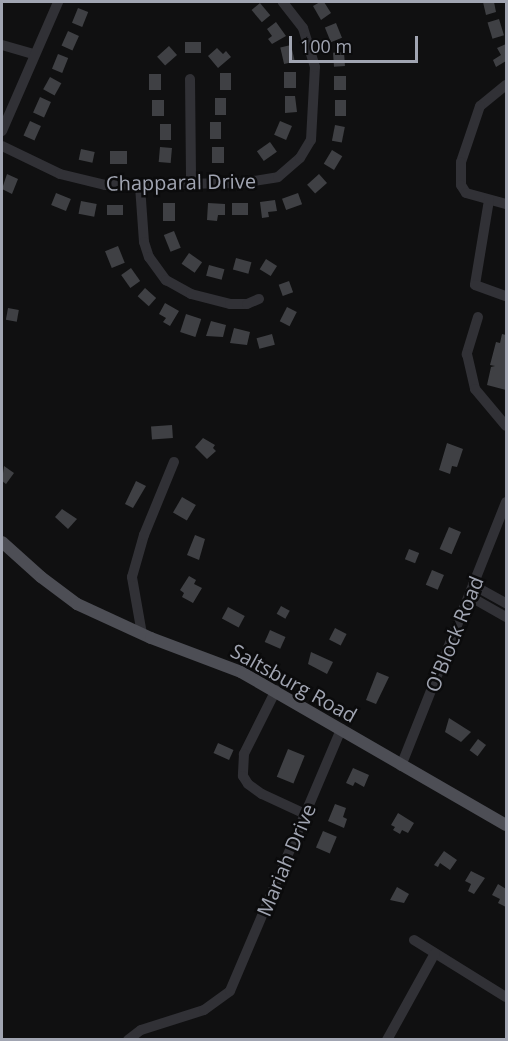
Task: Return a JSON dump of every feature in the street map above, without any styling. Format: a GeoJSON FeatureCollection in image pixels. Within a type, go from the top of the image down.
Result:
{"type":"FeatureCollection","features":[{"type":"Feature","properties":{"kind":"main road","name":"Saltsburg Road"},"geometry":{"type":"LineString","coordinates":[[2,542],[41,577],[77,604],[142,634],[241,672],[276,690],[401,766],[507,825]]}},
{"type":"Feature","properties":{"kind":"street"},"geometry":{"type":"LineString","coordinates":[[2,131],[33,54],[58,2]]}},
{"type":"Feature","properties":{"kind":"street","name":"Chapparal Drive"},"geometry":{"type":"LineString","coordinates":[[2,146],[75,179],[105,185],[140,186],[267,181],[287,171],[306,149],[313,124],[315,67],[303,27],[283,2]]}},
{"type":"Feature","properties":{"kind":"street"},"geometry":{"type":"LineString","coordinates":[[2,45],[33,54]]}},
{"type":"Feature","properties":{"kind":"street"},"geometry":{"type":"LineString","coordinates":[[190,79],[191,183]]}},
{"type":"Feature","properties":{"kind":"street"},"geometry":{"type":"LineString","coordinates":[[507,85],[480,106],[461,162],[461,185],[466,193],[507,204]]}},
{"type":"Feature","properties":{"kind":"street"},"geometry":{"type":"LineString","coordinates":[[140,186],[144,242],[150,257],[166,280],[191,294],[230,304],[247,304],[259,299]]}},
{"type":"Feature","properties":{"kind":"street"},"geometry":{"type":"LineString","coordinates":[[489,200],[475,285],[507,296]]}},
{"type":"Feature","properties":{"kind":"street"},"geometry":{"type":"LineString","coordinates":[[478,317],[467,354],[475,389],[507,426]]}},
{"type":"Feature","properties":{"kind":"street"},"geometry":{"type":"LineString","coordinates":[[142,634],[132,577],[144,535],[174,462]]}},
{"type":"Feature","properties":{"kind":"street","name":"O'Block Road"},"geometry":{"type":"LineString","coordinates":[[401,766],[507,502]]}},
{"type":"Feature","properties":{"kind":"street"},"geometry":{"type":"LineString","coordinates":[[474,585],[507,603]]}},
{"type":"Feature","properties":{"kind":"street"},"geometry":{"type":"LineString","coordinates":[[469,596],[507,617]]}},
{"type":"Feature","properties":{"kind":"street"},"geometry":{"type":"LineString","coordinates":[[276,690],[244,754],[243,776],[248,784],[262,794],[305,814]]}},
{"type":"Feature","properties":{"kind":"street","name":"Mariah Drive"},"geometry":{"type":"LineString","coordinates":[[128,1040],[141,1030],[204,1010],[230,991],[340,729]]}},
{"type":"Feature","properties":{"kind":"street"},"geometry":{"type":"LineString","coordinates":[[414,940],[507,997]]}},
{"type":"Feature","properties":{"kind":"street"},"geometry":{"type":"LineString","coordinates":[[387,1040],[435,953]]}},
{"type":"Feature","properties":{"kind":"building"},"geometry":{"type":"Polygon","coordinates":[[[324,2],[331,13],[321,20],[313,6],[324,2]]]}},
{"type":"Feature","properties":{"kind":"building"},"geometry":{"type":"Polygon","coordinates":[[[483,2],[494,2],[496,12],[486,15],[483,2]]]}},
{"type":"Feature","properties":{"kind":"building"},"geometry":{"type":"Polygon","coordinates":[[[260,3],[270,15],[262,22],[252,10],[260,3]]]}},
{"type":"Feature","properties":{"kind":"building"},"geometry":{"type":"Polygon","coordinates":[[[78,8],[88,12],[82,27],[72,23],[78,8]]]}},
{"type":"Feature","properties":{"kind":"building"},"geometry":{"type":"Polygon","coordinates":[[[499,19],[504,35],[492,39],[488,23],[499,19]]]}},
{"type":"Feature","properties":{"kind":"building"},"geometry":{"type":"Polygon","coordinates":[[[276,22],[286,36],[272,44],[268,39],[272,36],[267,29],[276,22]]]}},
{"type":"Feature","properties":{"kind":"building"},"geometry":{"type":"Polygon","coordinates":[[[336,23],[342,38],[331,42],[325,27],[336,23]]]}},
{"type":"Feature","properties":{"kind":"building"},"geometry":{"type":"Polygon","coordinates":[[[68,31],[79,36],[72,50],[61,46],[68,31]]]}},
{"type":"Feature","properties":{"kind":"building"},"geometry":{"type":"Polygon","coordinates":[[[185,42],[201,42],[201,53],[185,53],[185,42]]]}},
{"type":"Feature","properties":{"kind":"building"},"geometry":{"type":"Polygon","coordinates":[[[506,44],[506,61],[496,67],[493,60],[501,55],[497,48],[506,44]]]}},
{"type":"Feature","properties":{"kind":"building"},"geometry":{"type":"Polygon","coordinates":[[[291,45],[295,62],[284,64],[280,47],[291,45]]]}},
{"type":"Feature","properties":{"kind":"building"},"geometry":{"type":"Polygon","coordinates":[[[169,46],[177,55],[165,66],[157,57],[169,46]]]}},
{"type":"Feature","properties":{"kind":"building"},"geometry":{"type":"Polygon","coordinates":[[[217,48],[223,54],[226,51],[231,57],[218,68],[208,56],[217,48]]]}},
{"type":"Feature","properties":{"kind":"building"},"geometry":{"type":"Polygon","coordinates":[[[344,52],[345,66],[334,67],[333,53],[344,52]]]}},
{"type":"Feature","properties":{"kind":"building"},"geometry":{"type":"Polygon","coordinates":[[[58,54],[68,58],[62,73],[52,69],[58,54]]]}},
{"type":"Feature","properties":{"kind":"building"},"geometry":{"type":"Polygon","coordinates":[[[284,72],[296,72],[296,88],[284,88],[284,72]]]}},
{"type":"Feature","properties":{"kind":"building"},"geometry":{"type":"Polygon","coordinates":[[[220,73],[231,73],[231,90],[220,90],[220,73]]]}},
{"type":"Feature","properties":{"kind":"building"},"geometry":{"type":"Polygon","coordinates":[[[149,74],[161,74],[161,90],[149,90],[149,74]]]}},
{"type":"Feature","properties":{"kind":"building"},"geometry":{"type":"Polygon","coordinates":[[[334,76],[346,76],[346,90],[334,90],[334,76]]]}},
{"type":"Feature","properties":{"kind":"building"},"geometry":{"type":"Polygon","coordinates":[[[50,77],[61,83],[55,96],[43,89],[50,77]]]}},
{"type":"Feature","properties":{"kind":"building"},"geometry":{"type":"Polygon","coordinates":[[[285,96],[295,96],[297,112],[285,113],[285,96]]]}},
{"type":"Feature","properties":{"kind":"building"},"geometry":{"type":"Polygon","coordinates":[[[40,97],[51,102],[44,117],[33,113],[40,97]]]}},
{"type":"Feature","properties":{"kind":"building"},"geometry":{"type":"Polygon","coordinates":[[[215,98],[226,98],[226,115],[215,115],[215,98]]]}},
{"type":"Feature","properties":{"kind":"building"},"geometry":{"type":"Polygon","coordinates":[[[152,100],[164,100],[164,116],[152,116],[152,100]]]}},
{"type":"Feature","properties":{"kind":"building"},"geometry":{"type":"Polygon","coordinates":[[[335,100],[346,100],[346,116],[335,116],[335,100]]]}},
{"type":"Feature","properties":{"kind":"building"},"geometry":{"type":"Polygon","coordinates":[[[30,121],[41,126],[34,140],[23,136],[30,121]]]}},
{"type":"Feature","properties":{"kind":"building"},"geometry":{"type":"Polygon","coordinates":[[[280,121],[292,126],[286,140],[274,135],[280,121]]]}},
{"type":"Feature","properties":{"kind":"building"},"geometry":{"type":"Polygon","coordinates":[[[210,122],[221,122],[221,139],[210,139],[210,122]]]}},
{"type":"Feature","properties":{"kind":"building"},"geometry":{"type":"Polygon","coordinates":[[[160,124],[171,124],[171,140],[160,140],[160,124]]]}},
{"type":"Feature","properties":{"kind":"building"},"geometry":{"type":"Polygon","coordinates":[[[335,125],[345,127],[342,143],[332,141],[335,125]]]}},
{"type":"Feature","properties":{"kind":"building"},"geometry":{"type":"Polygon","coordinates":[[[270,142],[277,152],[264,161],[257,151],[270,142]]]}},
{"type":"Feature","properties":{"kind":"building"},"geometry":{"type":"Polygon","coordinates":[[[160,147],[172,148],[171,163],[159,162],[160,147]]]}},
{"type":"Feature","properties":{"kind":"building"},"geometry":{"type":"Polygon","coordinates":[[[212,147],[224,147],[224,163],[212,163],[212,147]]]}},
{"type":"Feature","properties":{"kind":"building"},"geometry":{"type":"Polygon","coordinates":[[[81,149],[95,152],[92,163],[79,160],[81,149]]]}},
{"type":"Feature","properties":{"kind":"building"},"geometry":{"type":"Polygon","coordinates":[[[332,150],[342,156],[334,170],[324,164],[332,150]]]}},
{"type":"Feature","properties":{"kind":"building"},"geometry":{"type":"Polygon","coordinates":[[[110,151],[127,151],[127,164],[110,164],[110,151]]]}},
{"type":"Feature","properties":{"kind":"building"},"geometry":{"type":"Polygon","coordinates":[[[7,174],[18,179],[12,194],[2,189],[7,174]]]}},
{"type":"Feature","properties":{"kind":"building"},"geometry":{"type":"Polygon","coordinates":[[[319,174],[327,183],[315,194],[307,185],[319,174]]]}},
{"type":"Feature","properties":{"kind":"building"},"geometry":{"type":"Polygon","coordinates":[[[56,193],[71,199],[66,211],[51,205],[56,193]]]}},
{"type":"Feature","properties":{"kind":"building"},"geometry":{"type":"Polygon","coordinates":[[[298,193],[302,204],[286,210],[282,199],[298,193]]]}},
{"type":"Feature","properties":{"kind":"building"},"geometry":{"type":"Polygon","coordinates":[[[275,200],[277,211],[268,212],[269,217],[262,218],[260,202],[275,200]]]}},
{"type":"Feature","properties":{"kind":"building"},"geometry":{"type":"Polygon","coordinates":[[[81,201],[97,204],[94,217],[79,214],[81,201]]]}},
{"type":"Feature","properties":{"kind":"building"},"geometry":{"type":"Polygon","coordinates":[[[163,203],[175,203],[175,221],[163,221],[163,203]]]}},
{"type":"Feature","properties":{"kind":"building"},"geometry":{"type":"Polygon","coordinates":[[[208,203],[225,204],[225,215],[218,215],[217,221],[207,220],[208,203]]]}},
{"type":"Feature","properties":{"kind":"building"},"geometry":{"type":"Polygon","coordinates":[[[232,203],[248,203],[248,215],[232,215],[232,203]]]}},
{"type":"Feature","properties":{"kind":"building"},"geometry":{"type":"Polygon","coordinates":[[[107,205],[123,205],[123,215],[107,215],[107,205]]]}},
{"type":"Feature","properties":{"kind":"building"},"geometry":{"type":"Polygon","coordinates":[[[174,231],[181,248],[171,252],[164,235],[174,231]]]}},
{"type":"Feature","properties":{"kind":"building"},"geometry":{"type":"Polygon","coordinates":[[[118,246],[125,263],[112,268],[105,251],[118,246]]]}},
{"type":"Feature","properties":{"kind":"building"},"geometry":{"type":"Polygon","coordinates":[[[189,253],[202,262],[195,273],[182,264],[189,253]]]}},
{"type":"Feature","properties":{"kind":"building"},"geometry":{"type":"Polygon","coordinates":[[[236,258],[251,262],[248,274],[233,270],[236,258]]]}},
{"type":"Feature","properties":{"kind":"building"},"geometry":{"type":"Polygon","coordinates":[[[266,259],[277,266],[271,276],[260,269],[266,259]]]}},
{"type":"Feature","properties":{"kind":"building"},"geometry":{"type":"Polygon","coordinates":[[[209,265],[224,269],[222,280],[206,276],[209,265]]]}},
{"type":"Feature","properties":{"kind":"building"},"geometry":{"type":"Polygon","coordinates":[[[131,268],[140,281],[130,288],[121,275],[131,268]]]}},
{"type":"Feature","properties":{"kind":"building"},"geometry":{"type":"Polygon","coordinates":[[[289,281],[293,292],[283,296],[279,285],[289,281]]]}},
{"type":"Feature","properties":{"kind":"building"},"geometry":{"type":"Polygon","coordinates":[[[145,288],[156,298],[149,306],[138,296],[145,288]]]}},
{"type":"Feature","properties":{"kind":"building"},"geometry":{"type":"Polygon","coordinates":[[[165,303],[179,311],[170,326],[163,322],[166,318],[159,314],[165,303]]]}},
{"type":"Feature","properties":{"kind":"building"},"geometry":{"type":"Polygon","coordinates":[[[287,307],[297,312],[290,326],[280,321],[287,307]]]}},
{"type":"Feature","properties":{"kind":"building"},"geometry":{"type":"Polygon","coordinates":[[[8,308],[19,310],[17,322],[6,320],[8,308]]]}},
{"type":"Feature","properties":{"kind":"building"},"geometry":{"type":"Polygon","coordinates":[[[186,314],[201,319],[195,337],[180,332],[186,314]]]}},
{"type":"Feature","properties":{"kind":"building"},"geometry":{"type":"Polygon","coordinates":[[[211,321],[226,325],[223,337],[206,336],[211,321]]]}},
{"type":"Feature","properties":{"kind":"building"},"geometry":{"type":"Polygon","coordinates":[[[234,328],[250,332],[247,345],[230,343],[234,328]]]}},
{"type":"Feature","properties":{"kind":"building"},"geometry":{"type":"Polygon","coordinates":[[[272,334],[275,345],[259,349],[257,338],[272,334]]]}},
{"type":"Feature","properties":{"kind":"building"},"geometry":{"type":"Polygon","coordinates":[[[502,334],[506,335],[506,390],[487,385],[491,367],[495,366],[490,365],[496,342],[500,343],[502,334]]]}},
{"type":"Feature","properties":{"kind":"building"},"geometry":{"type":"Polygon","coordinates":[[[172,425],[173,438],[152,439],[151,426],[172,425]]]}},
{"type":"Feature","properties":{"kind":"building"},"geometry":{"type":"Polygon","coordinates":[[[203,438],[215,445],[213,448],[216,451],[207,459],[195,447],[203,438]]]}},
{"type":"Feature","properties":{"kind":"building"},"geometry":{"type":"Polygon","coordinates":[[[447,443],[463,449],[457,467],[452,466],[450,474],[439,470],[447,443]]]}},
{"type":"Feature","properties":{"kind":"building"},"geometry":{"type":"Polygon","coordinates":[[[4,466],[14,473],[6,484],[2,481],[4,466]]]}},
{"type":"Feature","properties":{"kind":"building"},"geometry":{"type":"Polygon","coordinates":[[[136,481],[146,486],[133,508],[125,504],[136,481]]]}},
{"type":"Feature","properties":{"kind":"building"},"geometry":{"type":"Polygon","coordinates":[[[182,497],[196,505],[187,521],[173,513],[182,497]]]}},
{"type":"Feature","properties":{"kind":"building"},"geometry":{"type":"Polygon","coordinates":[[[62,509],[77,519],[68,529],[55,517],[62,509]]]}},
{"type":"Feature","properties":{"kind":"building"},"geometry":{"type":"Polygon","coordinates":[[[449,527],[461,532],[452,554],[440,549],[449,527]]]}},
{"type":"Feature","properties":{"kind":"building"},"geometry":{"type":"Polygon","coordinates":[[[195,535],[205,539],[199,560],[187,555],[195,535]]]}},
{"type":"Feature","properties":{"kind":"building"},"geometry":{"type":"Polygon","coordinates":[[[409,549],[419,553],[415,563],[405,559],[409,549]]]}},
{"type":"Feature","properties":{"kind":"building"},"geometry":{"type":"Polygon","coordinates":[[[432,570],[444,575],[438,590],[426,585],[432,570]]]}},
{"type":"Feature","properties":{"kind":"building"},"geometry":{"type":"Polygon","coordinates":[[[189,576],[196,580],[194,584],[202,588],[193,603],[182,597],[184,593],[180,590],[189,576]]]}},
{"type":"Feature","properties":{"kind":"building"},"geometry":{"type":"Polygon","coordinates":[[[281,606],[290,611],[285,619],[277,614],[281,606]]]}},
{"type":"Feature","properties":{"kind":"building"},"geometry":{"type":"Polygon","coordinates":[[[228,607],[245,616],[239,627],[222,618],[228,607]]]}},
{"type":"Feature","properties":{"kind":"building"},"geometry":{"type":"Polygon","coordinates":[[[335,628],[347,634],[341,645],[329,640],[335,628]]]}},
{"type":"Feature","properties":{"kind":"building"},"geometry":{"type":"Polygon","coordinates":[[[270,630],[286,637],[280,649],[265,642],[270,630]]]}},
{"type":"Feature","properties":{"kind":"building"},"geometry":{"type":"Polygon","coordinates":[[[311,652],[333,662],[327,674],[308,664],[311,652]]]}},
{"type":"Feature","properties":{"kind":"building"},"geometry":{"type":"Polygon","coordinates":[[[377,672],[389,677],[376,704],[366,700],[377,672]]]}},
{"type":"Feature","properties":{"kind":"building"},"geometry":{"type":"Polygon","coordinates":[[[449,718],[471,732],[461,742],[445,732],[449,718]]]}},
{"type":"Feature","properties":{"kind":"building"},"geometry":{"type":"Polygon","coordinates":[[[478,739],[486,745],[478,756],[470,750],[478,739]]]}},
{"type":"Feature","properties":{"kind":"building"},"geometry":{"type":"Polygon","coordinates":[[[218,743],[234,750],[229,760],[214,753],[218,743]]]}},
{"type":"Feature","properties":{"kind":"building"},"geometry":{"type":"Polygon","coordinates":[[[288,749],[305,756],[293,784],[277,777],[288,749]]]}},
{"type":"Feature","properties":{"kind":"building"},"geometry":{"type":"Polygon","coordinates":[[[353,768],[369,775],[364,787],[355,782],[353,786],[346,783],[353,768]]]}},
{"type":"Feature","properties":{"kind":"building"},"geometry":{"type":"Polygon","coordinates":[[[335,804],[346,808],[343,817],[347,819],[344,828],[328,821],[335,804]]]}},
{"type":"Feature","properties":{"kind":"building"},"geometry":{"type":"Polygon","coordinates":[[[398,813],[414,823],[408,833],[402,830],[400,834],[393,830],[395,827],[391,825],[398,813]]]}},
{"type":"Feature","properties":{"kind":"building"},"geometry":{"type":"Polygon","coordinates":[[[323,831],[337,837],[330,853],[316,848],[323,831]]]}},
{"type":"Feature","properties":{"kind":"building"},"geometry":{"type":"Polygon","coordinates":[[[444,851],[457,860],[450,870],[440,863],[438,867],[434,865],[444,851]]]}},
{"type":"Feature","properties":{"kind":"building"},"geometry":{"type":"Polygon","coordinates":[[[471,871],[485,878],[474,894],[468,891],[471,884],[465,881],[471,871]]]}},
{"type":"Feature","properties":{"kind":"building"},"geometry":{"type":"Polygon","coordinates":[[[498,884],[506,889],[506,907],[498,903],[500,899],[492,895],[498,884]]]}},
{"type":"Feature","properties":{"kind":"building"},"geometry":{"type":"Polygon","coordinates":[[[397,887],[409,894],[404,903],[390,900],[397,887]]]}}]}
